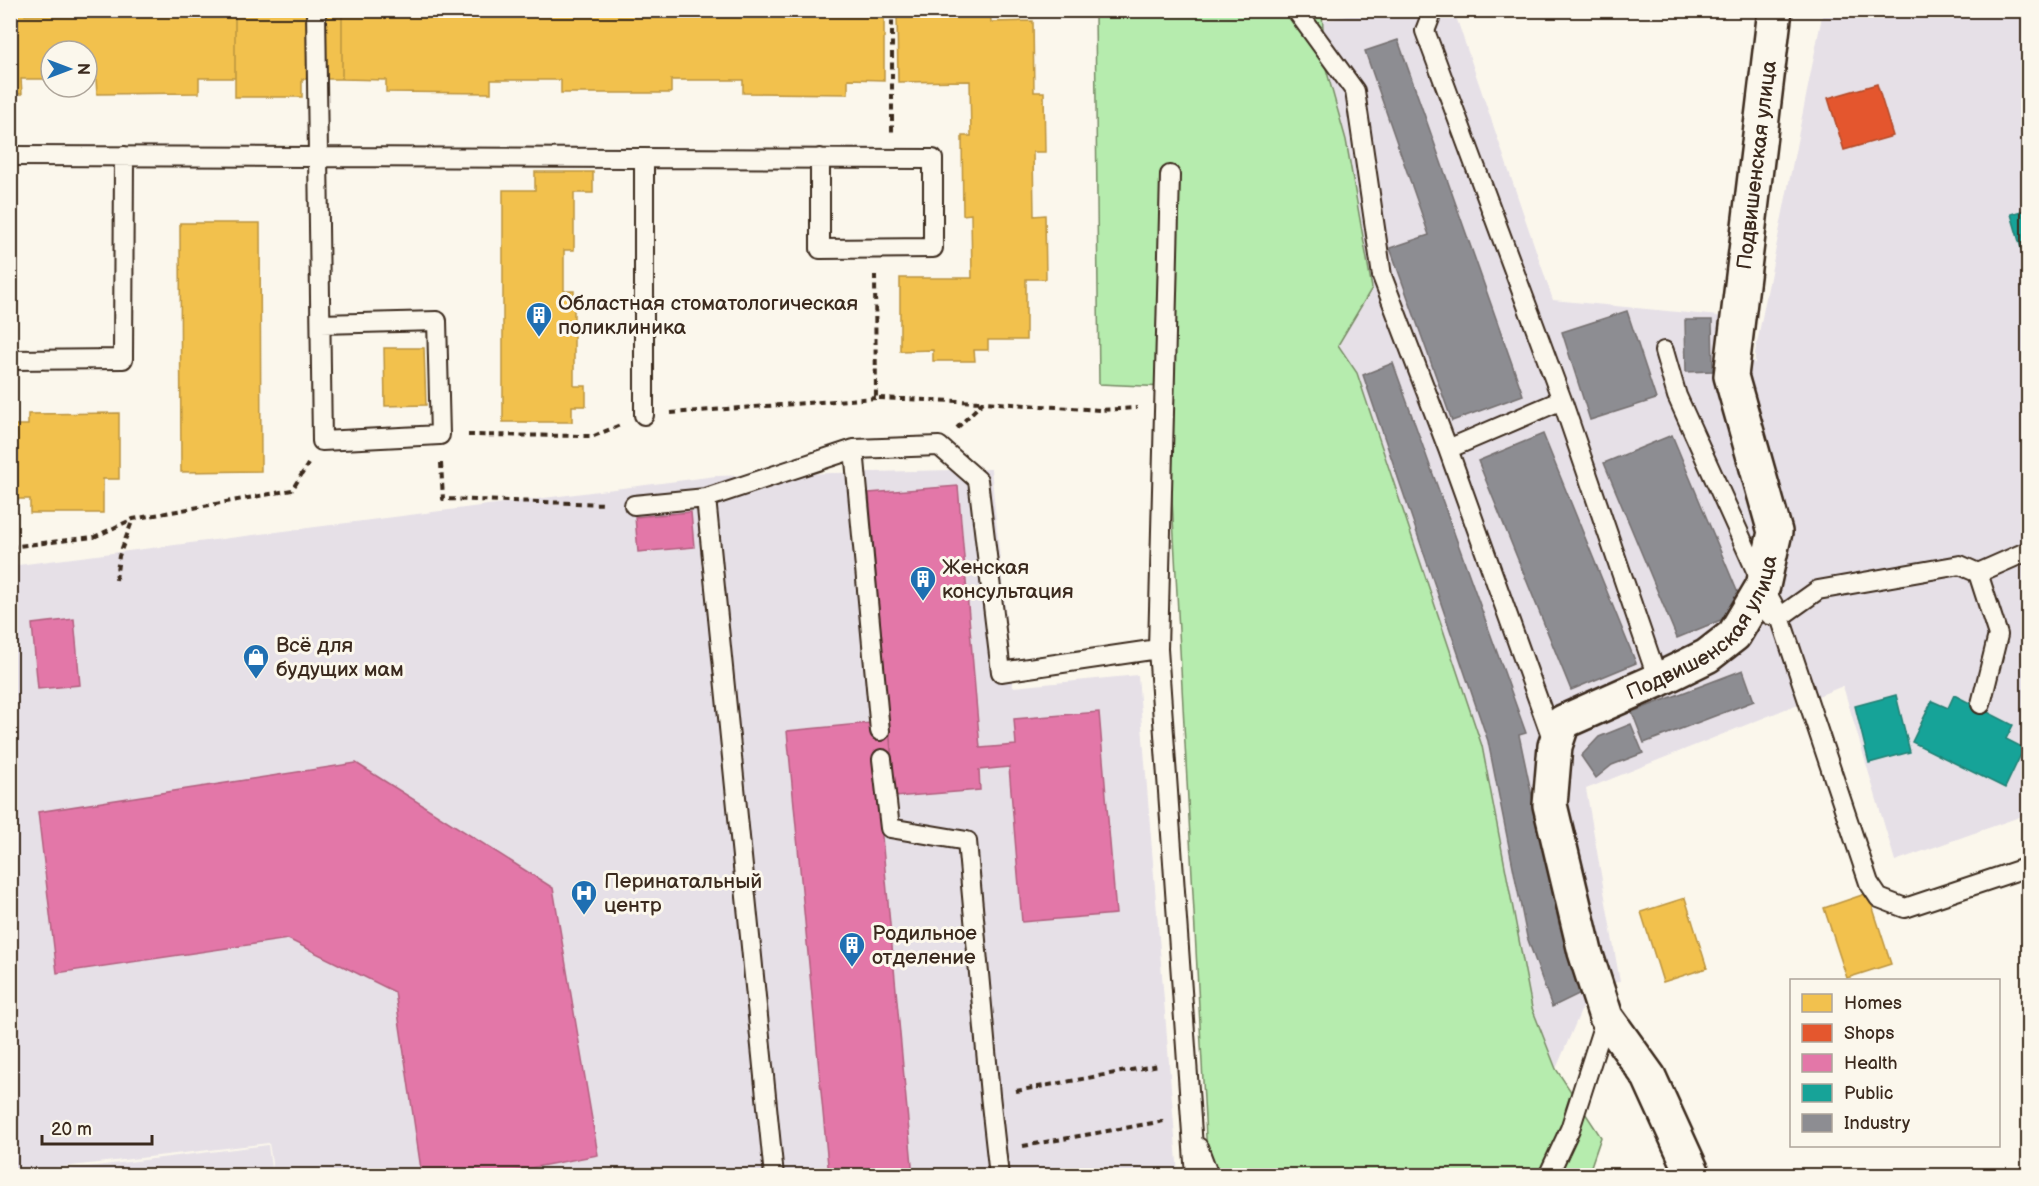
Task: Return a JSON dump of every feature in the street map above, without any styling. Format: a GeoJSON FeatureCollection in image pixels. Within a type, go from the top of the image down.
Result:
{"type":"FeatureCollection","features":[{"type":"Feature","properties":{"kind":"street","name":"Подвишенская улица"},"geometry":{"type":"LineString","coordinates":[[1695,1176],[1649,1077],[1606,1017],[1586,952],[1550,805],[1555,746],[1563,722],[1707,656],[1734,635],[1756,598],[1775,532],[1731,376],[1775,10]]}},
{"type":"Feature","properties":{"kind":"lane"},"geometry":{"type":"LineString","coordinates":[[316,10],[322,441],[440,435],[437,321],[321,324]]}},
{"type":"Feature","properties":{"kind":"lane"},"geometry":{"type":"LineString","coordinates":[[1296,10],[1355,91],[1382,276],[1448,449],[1555,746]]}},
{"type":"Feature","properties":{"kind":"lane"},"geometry":{"type":"LineString","coordinates":[[1433,10],[1425,31],[1562,400],[1658,680]]}},
{"type":"Feature","properties":{"kind":"lane"},"geometry":{"type":"LineString","coordinates":[[10,156],[820,158],[933,159],[933,248],[820,249],[820,158]]}},
{"type":"Feature","properties":{"kind":"lane"},"geometry":{"type":"LineString","coordinates":[[10,360],[123,359],[124,156]]}},
{"type":"Feature","properties":{"kind":"lane"},"geometry":{"type":"LineString","coordinates":[[644,158],[644,415]]}},
{"type":"Feature","properties":{"kind":"lane"},"geometry":{"type":"LineString","coordinates":[[1170,175],[1158,650],[1195,1176]]}},
{"type":"Feature","properties":{"kind":"lane"},"geometry":{"type":"LineString","coordinates":[[1664,351],[1677,396],[1756,598],[1780,617],[1869,883],[1879,898],[1905,908],[2028,867]]}},
{"type":"Feature","properties":{"kind":"lane"},"geometry":{"type":"LineString","coordinates":[[1448,449],[1562,400]]}},
{"type":"Feature","properties":{"kind":"lane"},"geometry":{"type":"LineString","coordinates":[[633,504],[706,498],[854,449],[939,446],[978,480],[1001,672],[1158,650]]}},
{"type":"Feature","properties":{"kind":"lane"},"geometry":{"type":"LineString","coordinates":[[854,449],[880,731]]}},
{"type":"Feature","properties":{"kind":"lane"},"geometry":{"type":"LineString","coordinates":[[706,498],[774,1176]]}},
{"type":"Feature","properties":{"kind":"lane"},"geometry":{"type":"LineString","coordinates":[[1780,617],[1818,590],[1960,565],[1978,573],[2028,551]]}},
{"type":"Feature","properties":{"kind":"lane"},"geometry":{"type":"LineString","coordinates":[[1978,573],[1998,635],[1981,704]]}},
{"type":"Feature","properties":{"kind":"lane"},"geometry":{"type":"LineString","coordinates":[[1756,598],[1780,617]]}},
{"type":"Feature","properties":{"kind":"lane"},"geometry":{"type":"LineString","coordinates":[[882,759],[890,828],[967,841],[999,1176]]}},
{"type":"Feature","properties":{"kind":"lane"},"geometry":{"type":"LineString","coordinates":[[1548,1176],[1570,1129],[1606,1017]]}},
{"type":"Feature","properties":{"kind":"lane"},"geometry":{"type":"LineString","coordinates":[[1191,1124],[1209,1176]]}},
{"type":"Feature","properties":{"kind":"path"},"geometry":{"type":"LineString","coordinates":[[892,10],[892,159]]}},
{"type":"Feature","properties":{"kind":"path"},"geometry":{"type":"LineString","coordinates":[[875,249],[876,398],[1100,410],[1143,408],[1165,396]]}},
{"type":"Feature","properties":{"kind":"path"},"geometry":{"type":"LineString","coordinates":[[939,446],[983,402]]}},
{"type":"Feature","properties":{"kind":"path"},"geometry":{"type":"LineString","coordinates":[[440,435],[443,499],[633,504]]}},
{"type":"Feature","properties":{"kind":"path"},"geometry":{"type":"LineString","coordinates":[[10,547],[94,537],[133,519],[292,490],[322,441]]}},
{"type":"Feature","properties":{"kind":"path"},"geometry":{"type":"LineString","coordinates":[[116,580],[119,556],[133,519]]}},
{"type":"Feature","properties":{"kind":"path"},"geometry":{"type":"LineString","coordinates":[[990,1095],[1187,1060]]}},
{"type":"Feature","properties":{"kind":"path"},"geometry":{"type":"LineString","coordinates":[[996,1151],[1191,1124]]}},
{"type":"Feature","properties":{"kind":"shaded area"},"geometry":{"type":"Polygon","coordinates":[[[1372,11],[1454,11],[1553,300],[1719,316],[1755,364],[1755,353],[1823,11],[2028,11],[2028,814],[1895,861],[1843,686],[1586,789],[1620,982],[1592,985],[1556,1069],[1532,1008],[1482,746],[1357,373],[1338,345],[1372,288],[1346,140],[1325,65],[1322,21],[1372,11]]]}},
{"type":"Feature","properties":{"kind":"shaded area","name":"Перинатальный центр"},"geometry":{"type":"Polygon","coordinates":[[[991,469],[1013,687],[1138,675],[1178,1175],[274,1176],[269,1143],[11,1173],[10,566],[716,476],[991,469]]]}},
{"type":"Feature","properties":{"kind":"shaded area"},"geometry":{"type":"Polygon","coordinates":[[[268,1145],[272,1175],[22,1175],[268,1145]]]}},
{"type":"Feature","properties":{"kind":"green space"},"geometry":{"type":"Polygon","coordinates":[[[1095,11],[1322,11],[1325,65],[1346,140],[1372,288],[1338,345],[1357,373],[1482,746],[1532,1008],[1556,1069],[1601,1137],[1588,1175],[1208,1175],[1166,387],[1099,384],[1095,11]]]}},
{"type":"Feature","properties":{"kind":"building: Homes"},"geometry":{"type":"Polygon","coordinates":[[[10,10],[25,10],[25,15],[90,14],[90,10],[201,10],[201,13],[235,13],[235,78],[199,78],[199,93],[99,94],[99,39],[39,39],[39,79],[21,79],[22,94],[10,94],[10,10]]]}},
{"type":"Feature","properties":{"kind":"building: Homes"},"geometry":{"type":"Polygon","coordinates":[[[235,10],[342,10],[342,79],[302,79],[302,97],[235,97],[235,10]]]}},
{"type":"Feature","properties":{"kind":"building: Homes"},"geometry":{"type":"Polygon","coordinates":[[[381,10],[489,10],[489,14],[565,14],[565,10],[673,10],[673,14],[743,14],[743,10],[851,10],[851,14],[884,14],[884,80],[848,79],[848,94],[743,93],[743,80],[671,80],[671,93],[561,93],[561,80],[491,80],[491,93],[386,92],[386,80],[342,79],[342,14],[381,14],[381,10]]]}},
{"type":"Feature","properties":{"kind":"building: Homes"},"geometry":{"type":"Polygon","coordinates":[[[990,10],[991,22],[1033,21],[1034,92],[1044,92],[1045,152],[1033,152],[1034,216],[1045,215],[1046,279],[1026,279],[1026,340],[988,340],[988,350],[974,350],[975,361],[933,361],[933,350],[900,351],[900,278],[972,278],[971,214],[963,215],[962,136],[971,136],[970,81],[898,82],[897,11],[990,10]]]}},
{"type":"Feature","properties":{"kind":"building: Homes","name":"Областная стоматологическая поликлиника"},"geometry":{"type":"Polygon","coordinates":[[[535,172],[593,172],[593,193],[574,193],[574,250],[564,250],[564,291],[574,291],[574,386],[586,386],[586,406],[572,406],[572,422],[503,422],[503,190],[535,190],[535,172]]]}},
{"type":"Feature","properties":{"kind":"building: Homes"},"geometry":{"type":"Polygon","coordinates":[[[180,223],[260,223],[261,471],[181,472],[180,223]]]}},
{"type":"Feature","properties":{"kind":"building: Homes"},"geometry":{"type":"Polygon","coordinates":[[[384,348],[424,348],[426,405],[385,406],[384,348]]]}},
{"type":"Feature","properties":{"kind":"building: Homes"},"geometry":{"type":"Polygon","coordinates":[[[119,413],[119,479],[103,479],[103,513],[30,513],[30,499],[10,499],[10,425],[28,425],[28,414],[119,413]]]}},
{"type":"Feature","properties":{"kind":"building: Homes"},"geometry":{"type":"Polygon","coordinates":[[[1868,893],[1891,964],[1847,978],[1824,908],[1868,893]]]}},
{"type":"Feature","properties":{"kind":"building: Homes"},"geometry":{"type":"Polygon","coordinates":[[[1685,898],[1707,968],[1663,982],[1641,912],[1685,898]]]}},
{"type":"Feature","properties":{"kind":"building: Shops"},"geometry":{"type":"Polygon","coordinates":[[[1877,84],[1893,136],[1844,150],[1828,98],[1877,84]]]}},
{"type":"Feature","properties":{"kind":"building: Health","name":"Женская консультация"},"geometry":{"type":"Polygon","coordinates":[[[958,486],[980,748],[1016,745],[1014,719],[1099,712],[1116,914],[1022,922],[1009,767],[979,770],[980,790],[895,797],[869,493],[958,486]]]}},
{"type":"Feature","properties":{"kind":"building: Health"},"geometry":{"type":"Polygon","coordinates":[[[691,512],[694,547],[638,552],[635,517],[691,512]]]}},
{"type":"Feature","properties":{"kind":"building: Health"},"geometry":{"type":"Polygon","coordinates":[[[74,619],[80,685],[38,689],[32,624],[74,619]]]}},
{"type":"Feature","properties":{"kind":"building: Health","name":"Родильное отделение"},"geometry":{"type":"Polygon","coordinates":[[[870,723],[870,732],[889,730],[892,758],[875,760],[913,1176],[829,1176],[787,731],[870,723]]]}},
{"type":"Feature","properties":{"kind":"building: Health","name":"Перинатальный центр"},"geometry":{"type":"Polygon","coordinates":[[[356,763],[553,888],[598,1155],[489,1176],[422,1176],[395,992],[288,939],[57,973],[38,812],[356,763]]]}},
{"type":"Feature","properties":{"kind":"building: Public"},"geometry":{"type":"Polygon","coordinates":[[[2028,209],[2028,272],[2011,214],[2028,209]]]}},
{"type":"Feature","properties":{"kind":"building: Public"},"geometry":{"type":"Polygon","coordinates":[[[1896,695],[1910,752],[1869,763],[1855,706],[1896,695]]]}},
{"type":"Feature","properties":{"kind":"building: Public"},"geometry":{"type":"Polygon","coordinates":[[[1954,695],[2013,725],[2006,739],[2024,748],[2005,788],[1912,742],[1932,701],[1948,708],[1954,695]]]}},
{"type":"Feature","properties":{"kind":"building: Public"},"geometry":{"type":"Polygon","coordinates":[[[2028,766],[2028,790],[2021,768],[2028,766]]]}},
{"type":"Feature","properties":{"kind":"building: Industry"},"geometry":{"type":"Polygon","coordinates":[[[1398,40],[1523,395],[1452,421],[1390,248],[1429,235],[1365,51],[1398,40]]]}},
{"type":"Feature","properties":{"kind":"building: Industry"},"geometry":{"type":"Polygon","coordinates":[[[1627,311],[1656,399],[1590,420],[1562,332],[1627,311]]]}},
{"type":"Feature","properties":{"kind":"building: Industry"},"geometry":{"type":"Polygon","coordinates":[[[1685,320],[1712,320],[1713,371],[1686,372],[1685,320]]]}},
{"type":"Feature","properties":{"kind":"building: Industry"},"geometry":{"type":"Polygon","coordinates":[[[1393,363],[1526,733],[1519,735],[1559,924],[1585,991],[1552,1007],[1527,937],[1488,741],[1363,375],[1393,363]]]}},
{"type":"Feature","properties":{"kind":"building: Industry"},"geometry":{"type":"Polygon","coordinates":[[[1543,434],[1636,663],[1571,690],[1478,461],[1543,434]]]}},
{"type":"Feature","properties":{"kind":"building: Industry"},"geometry":{"type":"Polygon","coordinates":[[[1672,435],[1745,610],[1677,638],[1604,463],[1672,435]]]}},
{"type":"Feature","properties":{"kind":"building: Industry"},"geometry":{"type":"Polygon","coordinates":[[[1743,670],[1754,701],[1644,743],[1632,712],[1743,670]]]}},
{"type":"Feature","properties":{"kind":"building: Industry"},"geometry":{"type":"Polygon","coordinates":[[[1631,724],[1643,753],[1612,765],[1596,778],[1581,756],[1599,737],[1631,724]]]}},
{"type":"Feature","properties":{"kind":"place","name":"Областная стоматологическая поликлиника"},"geometry":{"type":"Point","coordinates":[539,338]}},
{"type":"Feature","properties":{"kind":"place","name":"Женская консультация"},"geometry":{"type":"Point","coordinates":[923,602]}},
{"type":"Feature","properties":{"kind":"place","name":"Всё для будущих мам"},"geometry":{"type":"Point","coordinates":[256,680]}},
{"type":"Feature","properties":{"kind":"place","name":"Перинатальный центр"},"geometry":{"type":"Point","coordinates":[584,916]}},
{"type":"Feature","properties":{"kind":"place","name":"Родильное отделение"},"geometry":{"type":"Point","coordinates":[852,968]}}]}
